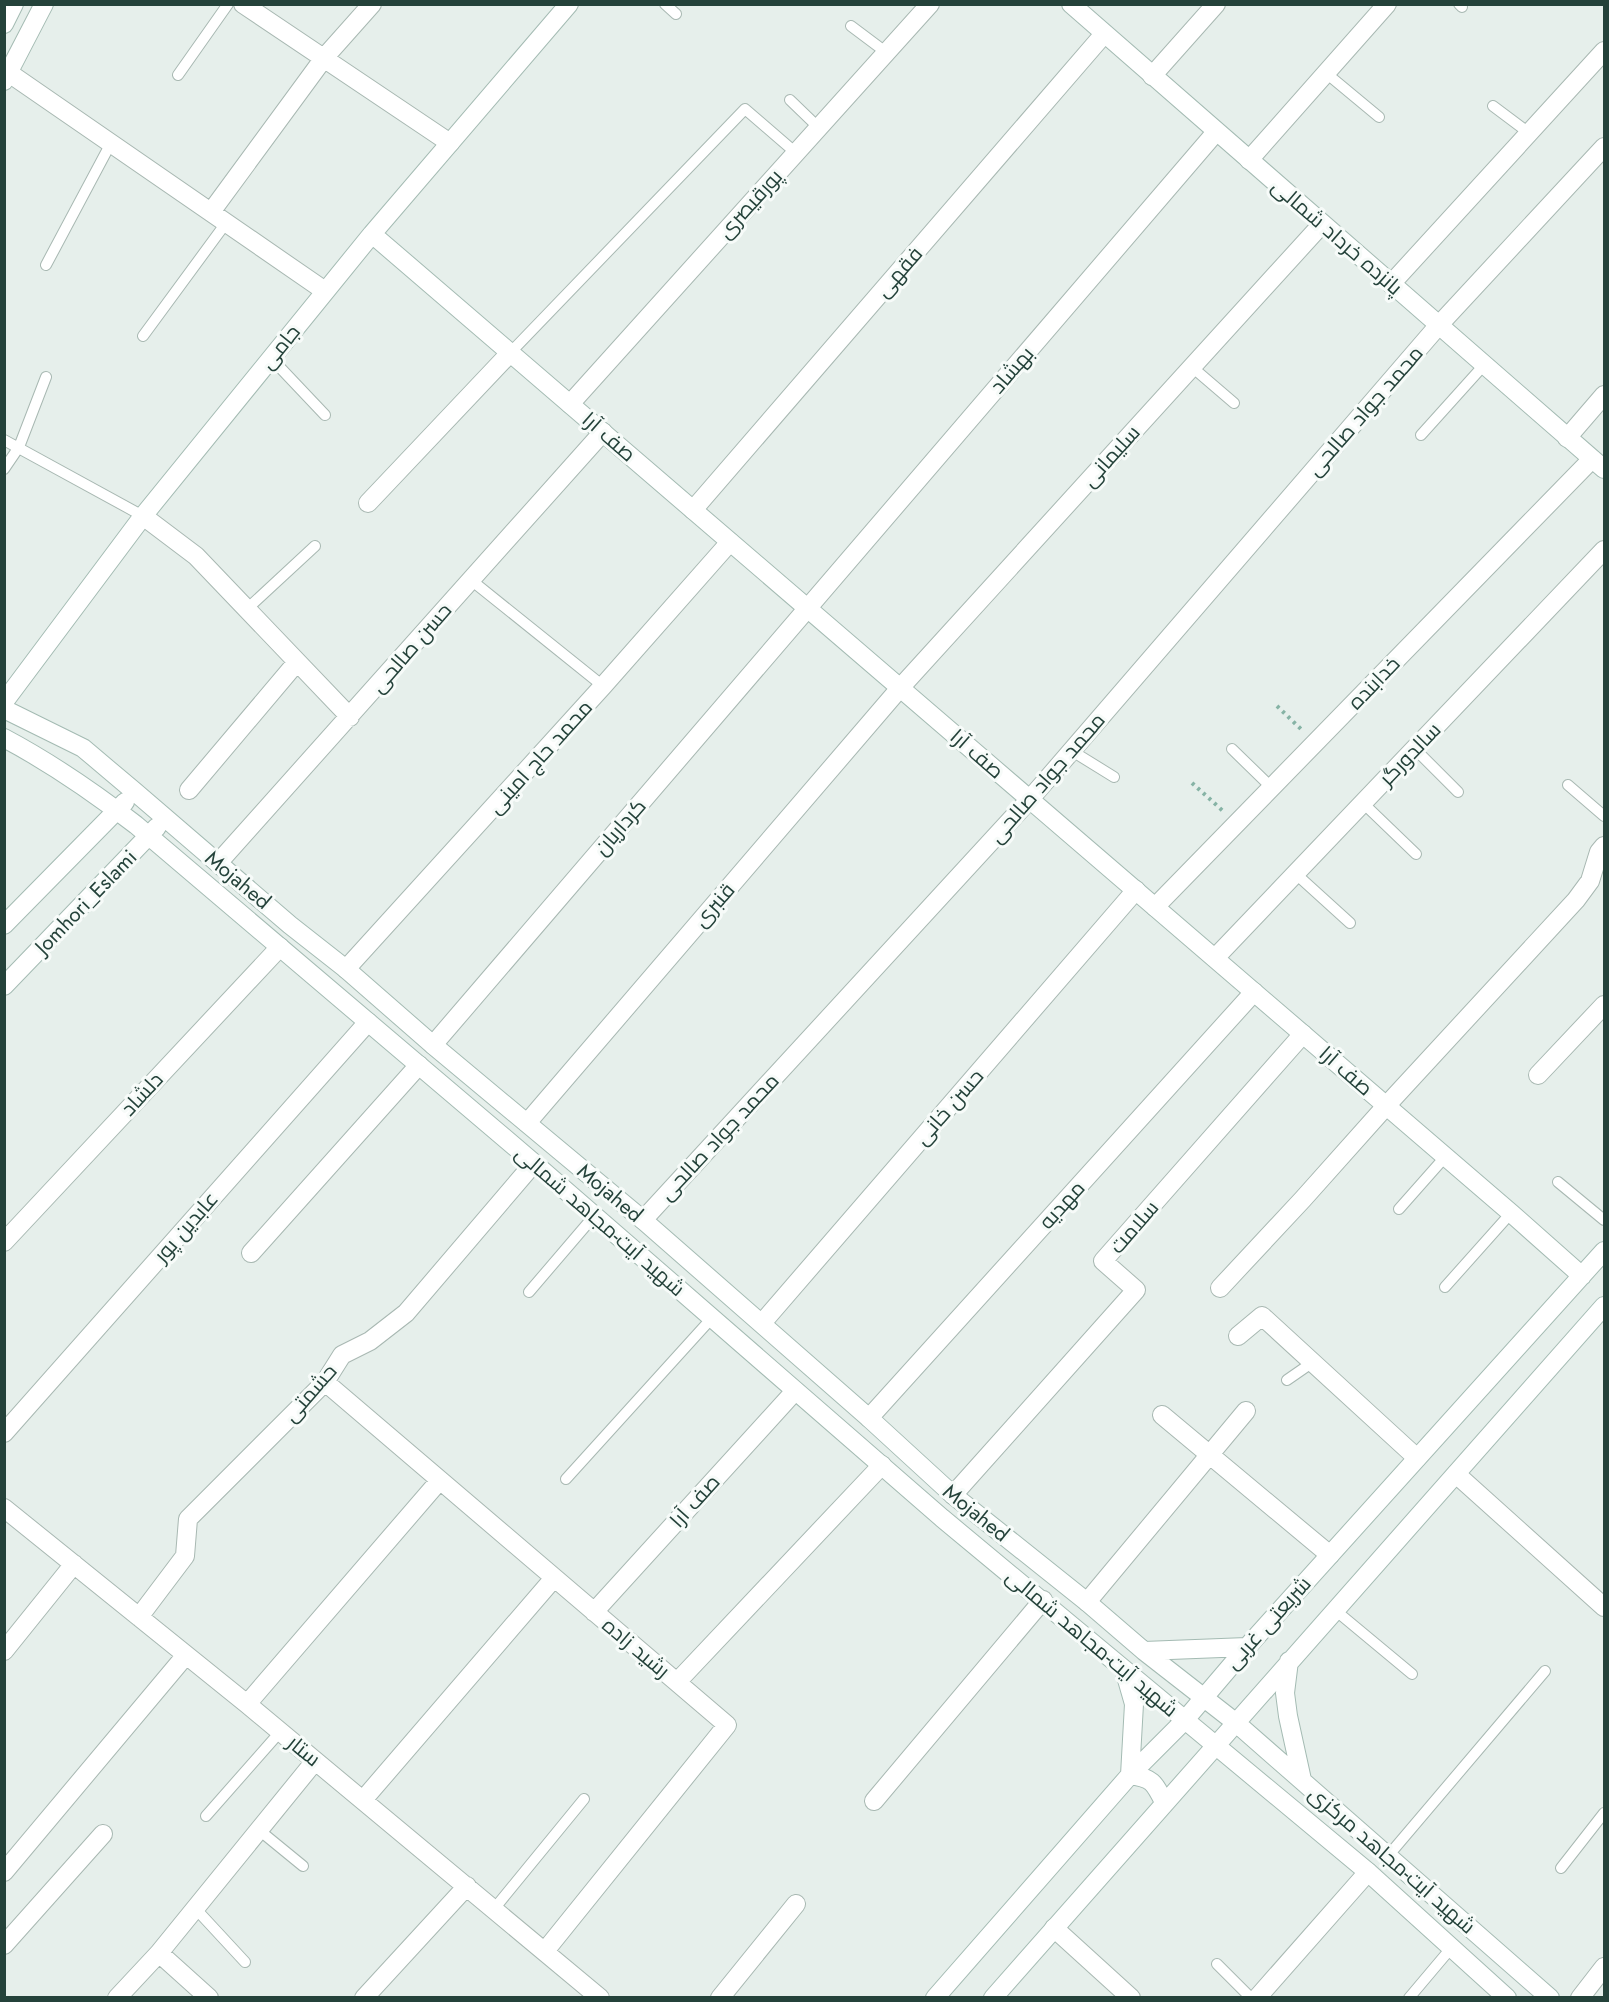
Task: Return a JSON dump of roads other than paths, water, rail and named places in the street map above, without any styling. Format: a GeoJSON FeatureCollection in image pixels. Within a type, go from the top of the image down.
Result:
{"type":"FeatureCollection","features":[{"type":"Feature","properties":{"kind":"street"},"geometry":{"type":"LineString","coordinates":[[4,24],[14,4]]}},
{"type":"Feature","properties":{"kind":"street"},"geometry":{"type":"LineString","coordinates":[[44,4],[7,77],[111,143],[325,291]]}},
{"type":"Feature","properties":{"kind":"street"},"geometry":{"type":"LineString","coordinates":[[243,4],[450,143]]}},
{"type":"Feature","properties":{"kind":"street"},"geometry":{"type":"LineString","coordinates":[[211,212],[324,58],[372,4]]}},
{"type":"Feature","properties":{"kind":"street","name":"جامی"},"geometry":{"type":"LineString","coordinates":[[4,702],[143,516],[325,291],[569,4]]}},
{"type":"Feature","properties":{"kind":"street","name":"پورقیصری"},"geometry":{"type":"LineString","coordinates":[[570,404],[930,4]]}},
{"type":"Feature","properties":{"kind":"street","name":"پانزده خرداد شمالی"},"geometry":{"type":"LineString","coordinates":[[1071,4],[1598,464]]}},
{"type":"Feature","properties":{"kind":"street"},"geometry":{"type":"LineString","coordinates":[[1152,76],[1216,4]]}},
{"type":"Feature","properties":{"kind":"street"},"geometry":{"type":"LineString","coordinates":[[1249,160],[1387,4]]}},
{"type":"Feature","properties":{"kind":"street","name":"فقهی"},"geometry":{"type":"LineString","coordinates":[[693,510],[1104,34]]}},
{"type":"Feature","properties":{"kind":"street"},"geometry":{"type":"LineString","coordinates":[[1391,284],[1605,51]]}},
{"type":"Feature","properties":{"kind":"street","name":"بهشاد"},"geometry":{"type":"LineString","coordinates":[[807,608],[1216,132]]}},
{"type":"Feature","properties":{"kind":"street","name":"محمد جواد صالحی"},"geometry":{"type":"LineString","coordinates":[[643,1220],[1030,799],[1438,326],[1605,147]]}},
{"type":"Feature","properties":{"kind":"street","name":"سلیمانی"},"geometry":{"type":"LineString","coordinates":[[900,688],[1322,224]]}},
{"type":"Feature","properties":{"kind":"street","name":"صف آرا"},"geometry":{"type":"LineString","coordinates":[[372,234],[1582,1276]]}},
{"type":"Feature","properties":{"kind":"street"},"geometry":{"type":"LineString","coordinates":[[368,503],[510,353]]}},
{"type":"Feature","properties":{"kind":"street"},"geometry":{"type":"LineString","coordinates":[[1567,438],[1605,395]]}},
{"type":"Feature","properties":{"kind":"street","name":"حسن صالحی"},"geometry":{"type":"LineString","coordinates":[[218,863],[603,432]]}},
{"type":"Feature","properties":{"kind":"street","name":"خدابنده"},"geometry":{"type":"LineString","coordinates":[[1155,907],[1315,743],[1598,464]]}},
{"type":"Feature","properties":{"kind":"street"},"geometry":{"type":"LineString","coordinates":[[143,516],[196,556],[350,717]]}},
{"type":"Feature","properties":{"kind":"street","name":"محمد حاج امینی"},"geometry":{"type":"LineString","coordinates":[[346,969],[603,686],[730,542]]}},
{"type":"Feature","properties":{"kind":"street","name":"سالدورگر"},"geometry":{"type":"LineString","coordinates":[[1215,958],[1605,550]]}},
{"type":"Feature","properties":{"kind":"street","name":"کرداریان"},"geometry":{"type":"LineString","coordinates":[[434,1045],[807,608]]}},
{"type":"Feature","properties":{"kind":"street"},"geometry":{"type":"LineString","coordinates":[[189,790],[297,662]]}},
{"type":"Feature","properties":{"kind":"street","name":"قنبری"},"geometry":{"type":"LineString","coordinates":[[527,1123],[900,688]]}},
{"type":"Feature","properties":{"kind":"street","name":"Mojahed"},"geometry":{"type":"LineString","coordinates":[[4,709],[83,748],[643,1220],[762,1323],[953,1495],[1202,1697]]}},
{"type":"Feature","properties":{"kind":"street","name":"شهید آیت-مجاهد شمالی"},"geometry":{"type":"LineString","coordinates":[[4,738],[48,760],[97,794],[150,837],[534,1163],[795,1391],[1215,1745]]}},
{"type":"Feature","properties":{"kind":"street","name":"Jomhori_Eslami"},"geometry":{"type":"LineString","coordinates":[[4,925],[134,791]]}},
{"type":"Feature","properties":{"kind":"street","name":"Jomhori_Eslami"},"geometry":{"type":"LineString","coordinates":[[4,986],[150,837],[165,817]]}},
{"type":"Feature","properties":{"kind":"street"},"geometry":{"type":"LineString","coordinates":[[1220,1288],[1576,900],[1590,881],[1599,874],[1599,852],[1605,846]]}},
{"type":"Feature","properties":{"kind":"street","name":"حسن خانی"},"geometry":{"type":"LineString","coordinates":[[762,1323],[1136,890]]}},
{"type":"Feature","properties":{"kind":"street","name":"دلشاد"},"geometry":{"type":"LineString","coordinates":[[4,1242],[280,947]]}},
{"type":"Feature","properties":{"kind":"street","name":"مهدیه"},"geometry":{"type":"LineString","coordinates":[[869,1418],[1254,992]]}},
{"type":"Feature","properties":{"kind":"street"},"geometry":{"type":"LineString","coordinates":[[1538,1075],[1602,1014]]}},
{"type":"Feature","properties":{"kind":"street","name":"عابدین پور"},"geometry":{"type":"LineString","coordinates":[[4,1433],[368,1022]]}},
{"type":"Feature","properties":{"kind":"street","name":"سلامت"},"geometry":{"type":"LineString","coordinates":[[953,1495],[1136,1290],[1103,1261],[1303,1034]]}},
{"type":"Feature","properties":{"kind":"street"},"geometry":{"type":"LineString","coordinates":[[250,1253],[419,1065]]}},
{"type":"Feature","properties":{"kind":"street","name":"حشمتی"},"geometry":{"type":"LineString","coordinates":[[139,1617],[185,1556],[188,1520],[325,1383],[342,1355],[370,1341],[406,1313],[534,1163]]}},
{"type":"Feature","properties":{"kind":"street","name":"شریعتی غربی"},"geometry":{"type":"LineString","coordinates":[[935,1998],[1130,1775],[1184,1720],[1246,1647],[1605,1251]]}},
{"type":"Feature","properties":{"kind":"street","name":"شریعتی غربی"},"geometry":{"type":"LineString","coordinates":[[993,1997],[1605,1306]]}},
{"type":"Feature","properties":{"kind":"street"},"geometry":{"type":"LineString","coordinates":[[1238,1336],[1262,1316],[1417,1458]]}},
{"type":"Feature","properties":{"kind":"street","name":"رشید زاده"},"geometry":{"type":"LineString","coordinates":[[325,1383],[727,1725],[545,1952]]}},
{"type":"Feature","properties":{"kind":"street","name":"صف آرا"},"geometry":{"type":"LineString","coordinates":[[594,1612],[795,1391]]}},
{"type":"Feature","properties":{"kind":"street"},"geometry":{"type":"LineString","coordinates":[[1087,1602],[1245,1411]]}},
{"type":"Feature","properties":{"kind":"street"},"geometry":{"type":"LineString","coordinates":[[1162,1415],[1330,1555]]}},
{"type":"Feature","properties":{"kind":"street"},"geometry":{"type":"LineString","coordinates":[[676,1682],[882,1465]]}},
{"type":"Feature","properties":{"kind":"street"},"geometry":{"type":"LineString","coordinates":[[1456,1474],[1605,1607]]}},
{"type":"Feature","properties":{"kind":"street"},"geometry":{"type":"LineString","coordinates":[[246,1704],[440,1480]]}},
{"type":"Feature","properties":{"kind":"street","name":"ستار"},"geometry":{"type":"LineString","coordinates":[[4,1508],[363,1800],[599,1997]]}},
{"type":"Feature","properties":{"kind":"street"},"geometry":{"type":"LineString","coordinates":[[4,1651],[74,1564]]}},
{"type":"Feature","properties":{"kind":"street"},"geometry":{"type":"LineString","coordinates":[[363,1800],[554,1578]]}},
{"type":"Feature","properties":{"kind":"street"},"geometry":{"type":"LineString","coordinates":[[874,1801],[1043,1600]]}},
{"type":"Feature","properties":{"kind":"street"},"geometry":{"type":"LineString","coordinates":[[1100,1648],[1115,1626]]}},
{"type":"Feature","properties":{"kind":"street"},"geometry":{"type":"LineString","coordinates":[[1143,1651],[1246,1647]]}},
{"type":"Feature","properties":{"kind":"street"},"geometry":{"type":"LineString","coordinates":[[4,1872],[186,1655]]}},
{"type":"Feature","properties":{"kind":"street"},"geometry":{"type":"LineString","coordinates":[[1289,1661],[1285,1693],[1302,1780]]}},
{"type":"Feature","properties":{"kind":"street"},"geometry":{"type":"LineString","coordinates":[[1124,1668],[1134,1704],[1130,1775],[1146,1777],[1157,1788],[1164,1802]]}},
{"type":"Feature","properties":{"kind":"street","name":"شهید آیت-مجاهد مرکزی"},"geometry":{"type":"LineString","coordinates":[[1202,1697],[1235,1722],[1550,1998]]}},
{"type":"Feature","properties":{"kind":"street"},"geometry":{"type":"LineString","coordinates":[[1215,1745],[1368,1872],[1507,1998]]}},
{"type":"Feature","properties":{"kind":"street"},"geometry":{"type":"LineString","coordinates":[[117,1998],[159,1953],[315,1761]]}},
{"type":"Feature","properties":{"kind":"street"},"geometry":{"type":"LineString","coordinates":[[4,1945],[103,1834]]}},
{"type":"Feature","properties":{"kind":"street"},"geometry":{"type":"LineString","coordinates":[[1257,1998],[1368,1872]]}},
{"type":"Feature","properties":{"kind":"street"},"geometry":{"type":"LineString","coordinates":[[364,1998],[467,1886]]}},
{"type":"Feature","properties":{"kind":"street"},"geometry":{"type":"LineString","coordinates":[[720,1998],[796,1904]]}},
{"type":"Feature","properties":{"kind":"street"},"geometry":{"type":"LineString","coordinates":[[1054,1928],[1131,1998]]}},
{"type":"Feature","properties":{"kind":"street"},"geometry":{"type":"LineString","coordinates":[[159,1953],[209,1998]]}},
{"type":"Feature","properties":{"kind":"street"},"geometry":{"type":"LineString","coordinates":[[1580,1998],[1605,1966]]}},
{"type":"Feature","properties":{"kind":"lane"},"geometry":{"type":"LineString","coordinates":[[178,75],[228,4]]}},
{"type":"Feature","properties":{"kind":"lane"},"geometry":{"type":"LineString","coordinates":[[665,4],[676,14]]}},
{"type":"Feature","properties":{"kind":"lane"},"geometry":{"type":"LineString","coordinates":[[851,26],[887,53]]}},
{"type":"Feature","properties":{"kind":"lane"},"geometry":{"type":"LineString","coordinates":[[1326,73],[1378,117]]}},
{"type":"Feature","properties":{"kind":"lane"},"geometry":{"type":"LineString","coordinates":[[790,100],[819,128]]}},
{"type":"Feature","properties":{"kind":"lane"},"geometry":{"type":"LineString","coordinates":[[1493,106],[1529,133]]}},
{"type":"Feature","properties":{"kind":"lane"},"geometry":{"type":"LineString","coordinates":[[510,353],[745,109],[796,153]]}},
{"type":"Feature","properties":{"kind":"lane"},"geometry":{"type":"LineString","coordinates":[[46,265],[111,143]]}},
{"type":"Feature","properties":{"kind":"lane"},"geometry":{"type":"LineString","coordinates":[[143,336],[226,223]]}},
{"type":"Feature","properties":{"kind":"lane"},"geometry":{"type":"LineString","coordinates":[[271,358],[325,415]]}},
{"type":"Feature","properties":{"kind":"lane"},"geometry":{"type":"LineString","coordinates":[[1421,435],[1484,365]]}},
{"type":"Feature","properties":{"kind":"lane"},"geometry":{"type":"LineString","coordinates":[[1192,367],[1234,403]]}},
{"type":"Feature","properties":{"kind":"lane"},"geometry":{"type":"LineString","coordinates":[[4,470],[19,447],[46,377]]}},
{"type":"Feature","properties":{"kind":"lane"},"geometry":{"type":"LineString","coordinates":[[4,440],[143,516]]}},
{"type":"Feature","properties":{"kind":"lane"},"geometry":{"type":"LineString","coordinates":[[247,609],[315,546]]}},
{"type":"Feature","properties":{"kind":"lane"},"geometry":{"type":"LineString","coordinates":[[471,580],[603,686]]}},
{"type":"Feature","properties":{"kind":"lane"},"geometry":{"type":"LineString","coordinates":[[1232,749],[1272,788]]}},
{"type":"Feature","properties":{"kind":"lane"},"geometry":{"type":"LineString","coordinates":[[1415,749],[1458,792]]}},
{"type":"Feature","properties":{"kind":"lane"},"geometry":{"type":"LineString","coordinates":[[1072,751],[1114,777]]}},
{"type":"Feature","properties":{"kind":"lane"},"geometry":{"type":"LineString","coordinates":[[1568,785],[1605,816]]}},
{"type":"Feature","properties":{"kind":"lane"},"geometry":{"type":"LineString","coordinates":[[1363,803],[1416,854]]}},
{"type":"Feature","properties":{"kind":"lane"},"geometry":{"type":"LineString","coordinates":[[1296,874],[1350,923]]}},
{"type":"Feature","properties":{"kind":"lane"},"geometry":{"type":"LineString","coordinates":[[1399,1209],[1445,1157]]}},
{"type":"Feature","properties":{"kind":"lane"},"geometry":{"type":"LineString","coordinates":[[1557,1182],[1605,1220]]}},
{"type":"Feature","properties":{"kind":"lane"},"geometry":{"type":"LineString","coordinates":[[1445,1287],[1511,1213]]}},
{"type":"Feature","properties":{"kind":"lane"},"geometry":{"type":"LineString","coordinates":[[529,1292],[594,1216]]}},
{"type":"Feature","properties":{"kind":"lane"},"geometry":{"type":"LineString","coordinates":[[566,1479],[711,1319]]}},
{"type":"Feature","properties":{"kind":"lane"},"geometry":{"type":"LineString","coordinates":[[1287,1380],[1313,1362]]}},
{"type":"Feature","properties":{"kind":"lane"},"geometry":{"type":"LineString","coordinates":[[1335,1610],[1413,1674]]}},
{"type":"Feature","properties":{"kind":"lane"},"geometry":{"type":"LineString","coordinates":[[1388,1856],[1545,1671]]}},
{"type":"Feature","properties":{"kind":"lane"},"geometry":{"type":"LineString","coordinates":[[207,1816],[280,1732]]}},
{"type":"Feature","properties":{"kind":"lane"},"geometry":{"type":"LineString","coordinates":[[494,1909],[584,1799]]}},
{"type":"Feature","properties":{"kind":"lane"},"geometry":{"type":"LineString","coordinates":[[1561,1868],[1604,1816]]}},
{"type":"Feature","properties":{"kind":"lane"},"geometry":{"type":"LineString","coordinates":[[259,1830],[303,1866]]}},
{"type":"Feature","properties":{"kind":"lane"},"geometry":{"type":"LineString","coordinates":[[195,1908],[245,1962]]}},
{"type":"Feature","properties":{"kind":"lane"},"geometry":{"type":"LineString","coordinates":[[1409,1998],[1452,1947]]}},
{"type":"Feature","properties":{"kind":"lane"},"geometry":{"type":"LineString","coordinates":[[1217,1964],[1251,1998]]}}]}
